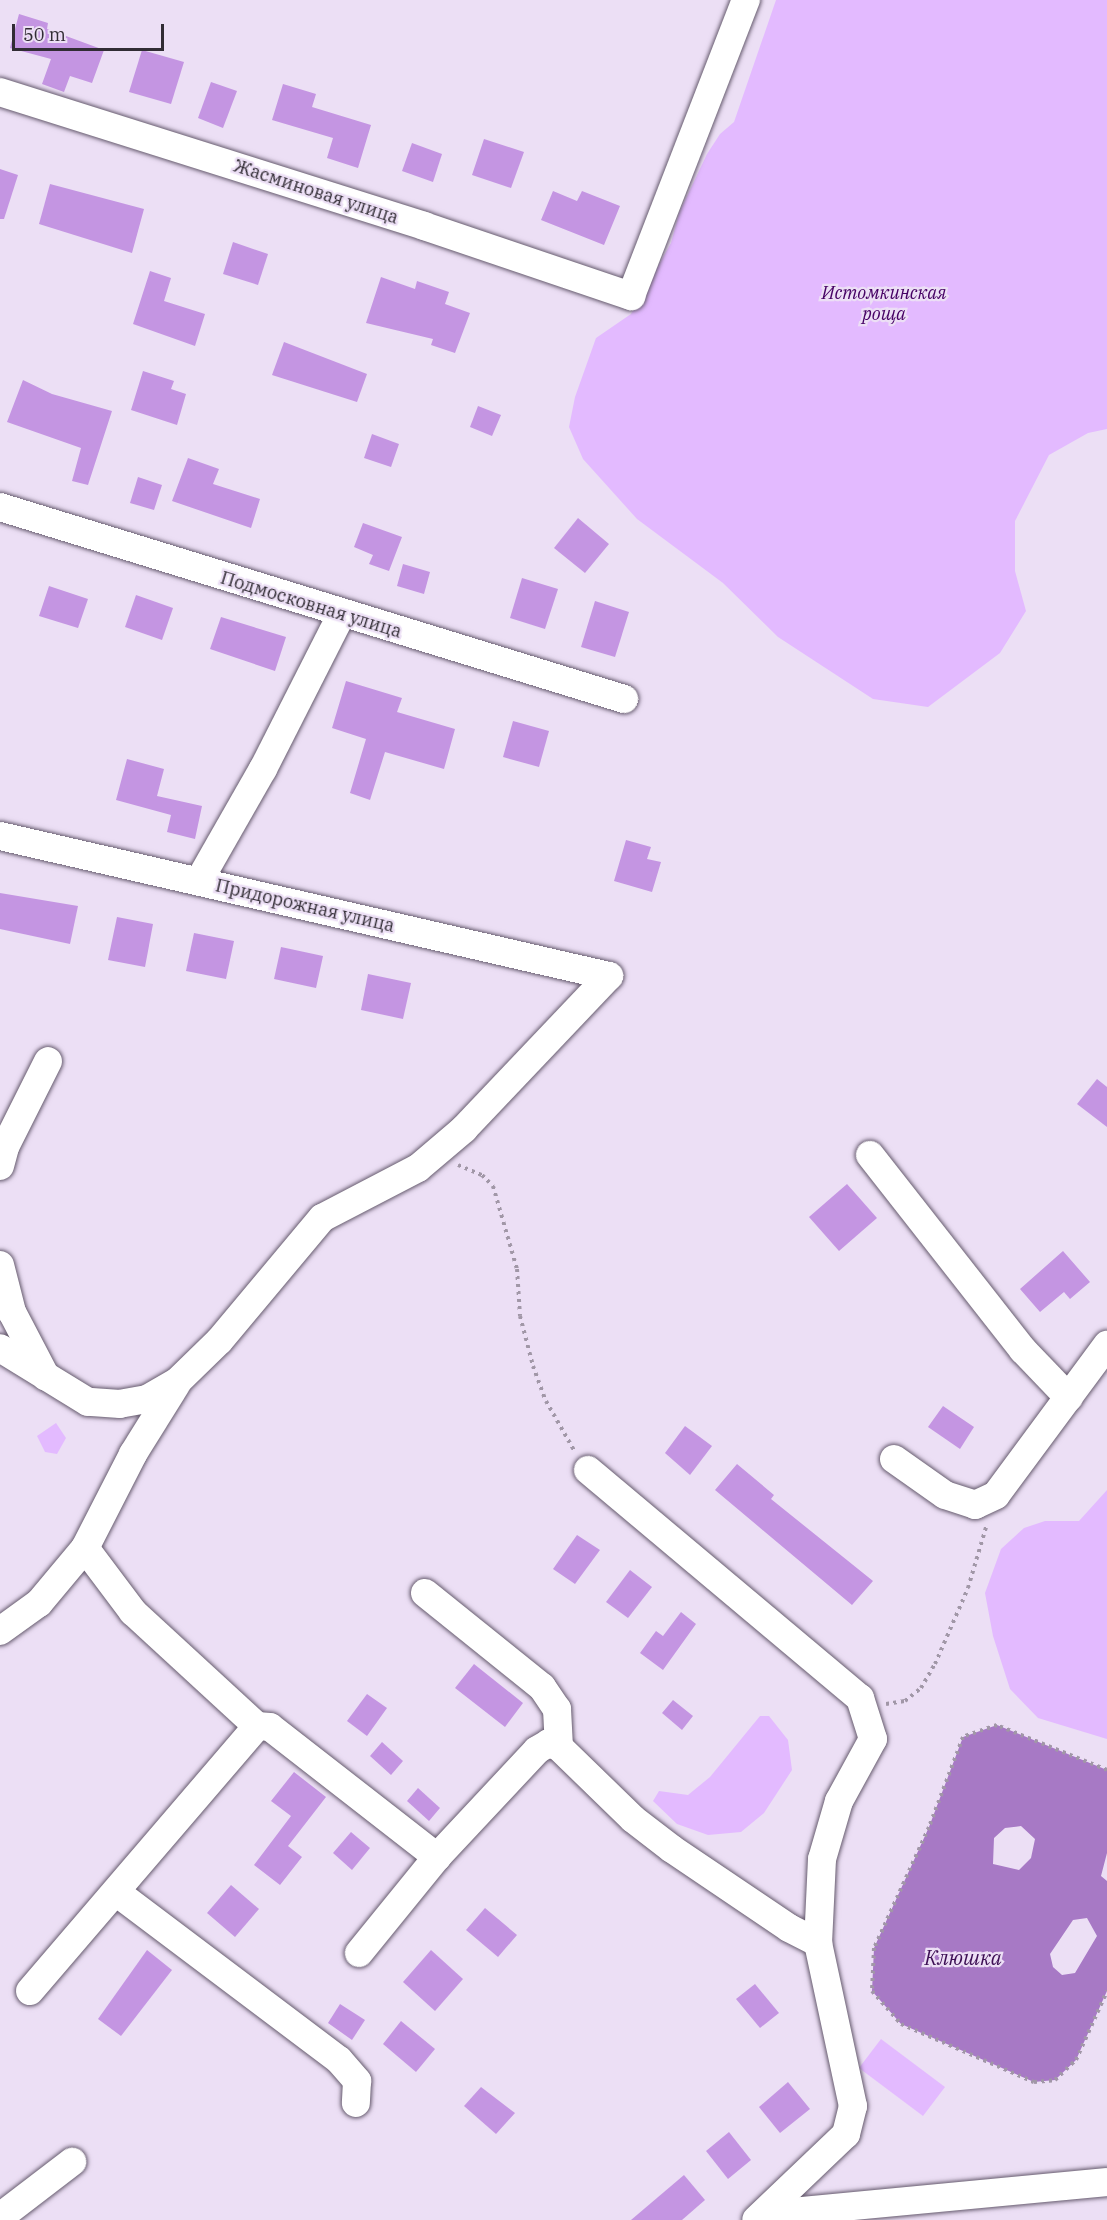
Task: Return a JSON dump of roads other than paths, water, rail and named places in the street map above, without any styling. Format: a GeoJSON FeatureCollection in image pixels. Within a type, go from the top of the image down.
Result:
{"type":"FeatureCollection","features":[{"type":"Feature","properties":{"kind":"street","name":"Жасминовая улица"},"geometry":{"type":"LineString","coordinates":[[0,92],[424,226],[631,296],[746,0]]}},
{"type":"Feature","properties":{"kind":"street","name":"Подмосковная улица"},"geometry":{"type":"LineString","coordinates":[[0,507],[341,615],[624,699]]}},
{"type":"Feature","properties":{"kind":"street"},"geometry":{"type":"LineString","coordinates":[[199,881],[263,769],[341,615]]}},
{"type":"Feature","properties":{"kind":"street","name":"Придорожная улица"},"geometry":{"type":"LineString","coordinates":[[0,836],[609,976],[464,1129],[426,1161],[322,1218],[219,1341],[178,1381]]}},
{"type":"Feature","properties":{"kind":"street"},"geometry":{"type":"LineString","coordinates":[[0,1166],[5,1147],[48,1061]]}},
{"type":"Feature","properties":{"kind":"street"},"geometry":{"type":"LineString","coordinates":[[870,1155],[1023,1350],[1069,1398]]}},
{"type":"Feature","properties":{"kind":"street"},"geometry":{"type":"LineString","coordinates":[[0,1265],[12,1312],[46,1378]]}},
{"type":"Feature","properties":{"kind":"street"},"geometry":{"type":"LineString","coordinates":[[894,1459],[945,1495],[975,1505],[996,1495],[1107,1345]]}},
{"type":"Feature","properties":{"kind":"street"},"geometry":{"type":"LineString","coordinates":[[0,1348],[88,1402],[120,1404],[147,1399],[178,1381]]}},
{"type":"Feature","properties":{"kind":"street"},"geometry":{"type":"LineString","coordinates":[[0,1631],[39,1603],[85,1548],[133,1454],[178,1381]]}},
{"type":"Feature","properties":{"kind":"street"},"geometry":{"type":"LineString","coordinates":[[588,1470],[860,1698],[873,1739],[839,1801],[822,1859],[818,1943],[853,2106],[846,2134],[756,2220]]}},
{"type":"Feature","properties":{"kind":"street"},"geometry":{"type":"LineString","coordinates":[[85,1548],[133,1612],[257,1726],[270,1726],[436,1857]]}},
{"type":"Feature","properties":{"kind":"street"},"geometry":{"type":"LineString","coordinates":[[425,1593],[542,1687],[557,1709],[560,1747]]}},
{"type":"Feature","properties":{"kind":"street"},"geometry":{"type":"LineString","coordinates":[[30,1990],[257,1726]]}},
{"type":"Feature","properties":{"kind":"street"},"geometry":{"type":"LineString","coordinates":[[359,1953],[436,1857],[537,1749],[549,1743],[560,1747],[649,1831],[789,1928],[818,1943]]}},
{"type":"Feature","properties":{"kind":"street"},"geometry":{"type":"LineString","coordinates":[[116,1892],[339,2060],[357,2081],[356,2103]]}},
{"type":"Feature","properties":{"kind":"street"},"geometry":{"type":"LineString","coordinates":[[0,2217],[72,2162]]}},
{"type":"Feature","properties":{"kind":"street"},"geometry":{"type":"LineString","coordinates":[[762,2220],[790,2212],[1107,2182]]}},
{"type":"Feature","properties":{"kind":"water","name":"Клюшка"},"geometry":{"type":"Polygon","coordinates":[[[997,1725],[1107,1770],[1107,1853],[1101,1876],[1107,1881],[1107,1991],[1076,2060],[1055,2080],[1034,2082],[901,2024],[872,1991],[874,1948],[929,1827],[963,1737],[997,1725]],[[1021,1826],[1005,1828],[994,1838],[993,1864],[1019,1870],[1031,1858],[1035,1839],[1021,1826]],[[1087,1918],[1073,1920],[1050,1954],[1053,1967],[1062,1975],[1075,1973],[1097,1936],[1087,1918]]]}},
{"type":"Feature","properties":{"kind":"park label","name":"Истомкинская роща"},"geometry":{"type":"Point","coordinates":[884,304]}}]}
